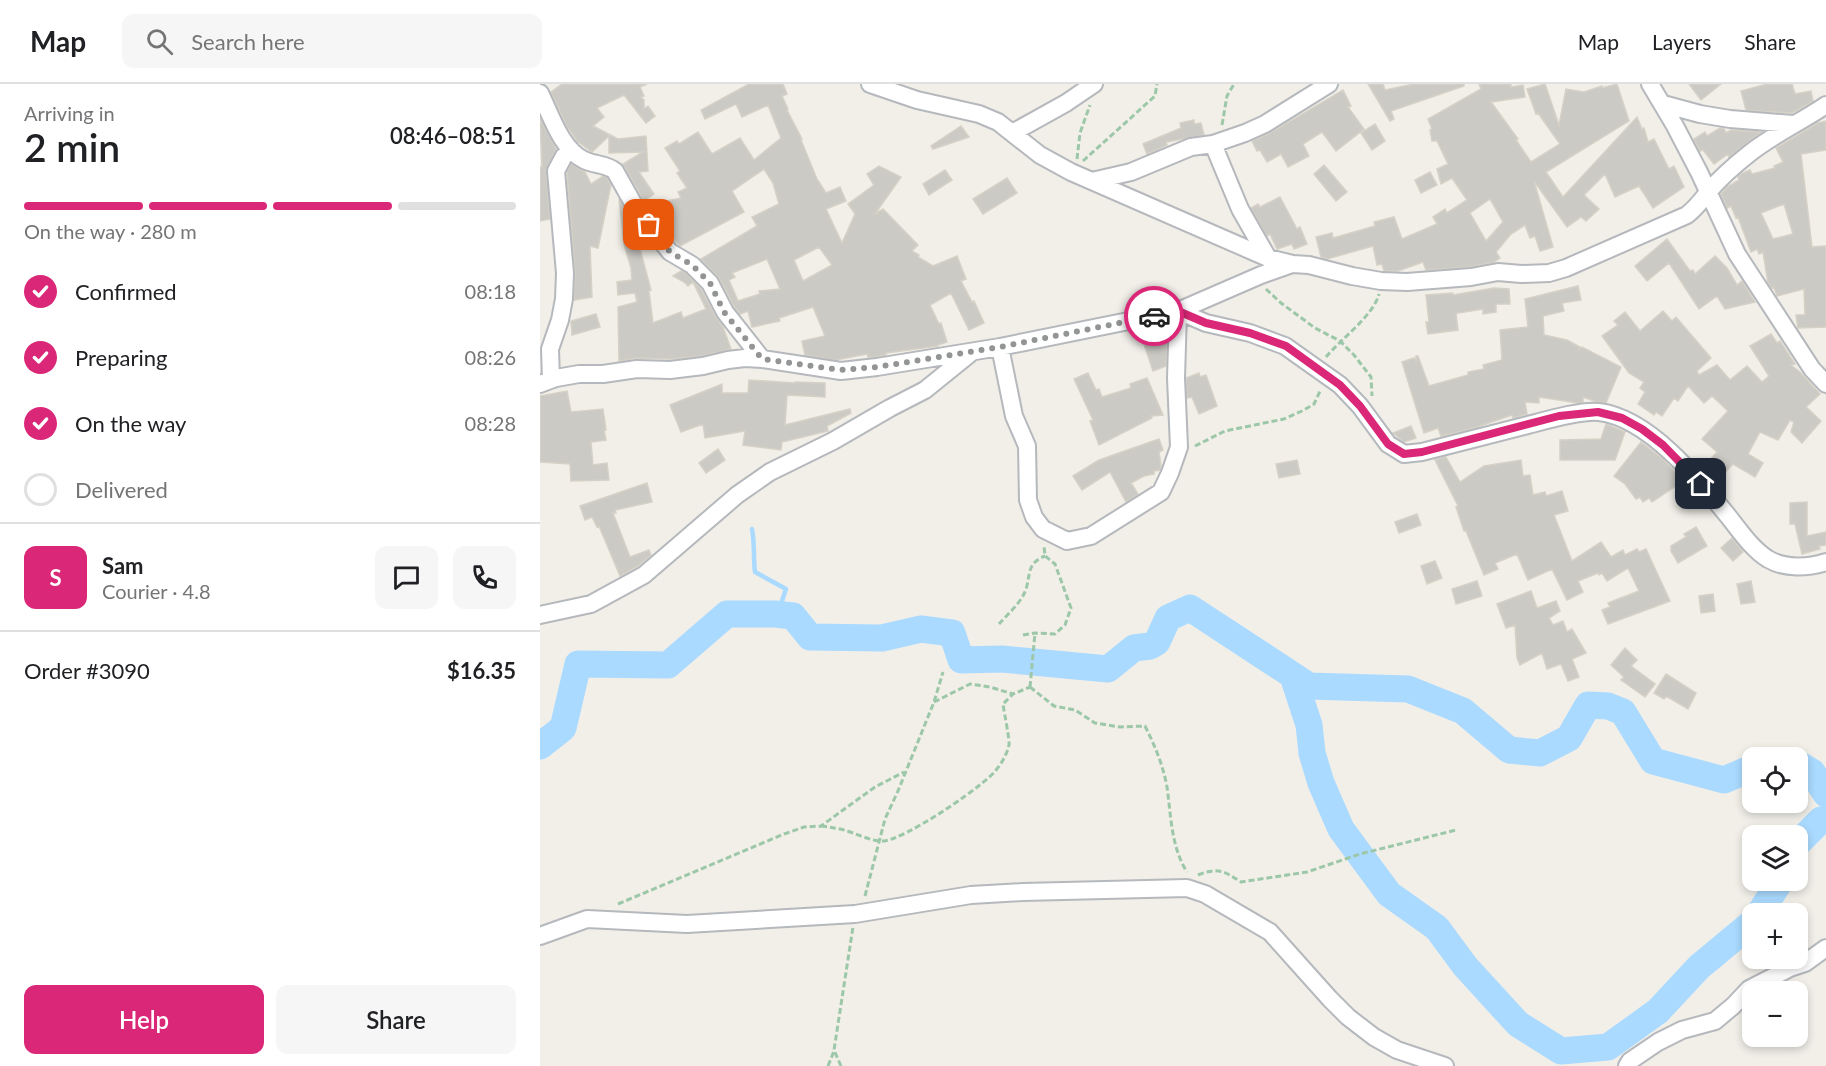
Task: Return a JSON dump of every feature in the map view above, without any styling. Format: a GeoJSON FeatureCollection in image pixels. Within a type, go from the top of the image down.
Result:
{"type":"FeatureCollection","features":[{"type":"Feature","properties":{"kind":"street"},"geometry":{"type":"LineString","coordinates":[[870,84],[918,100],[979,114],[998,122],[1040,155],[1071,172],[1268,258],[1352,276],[1407,282],[1471,277],[1498,272],[1549,273],[1566,268],[1687,215],[1727,173],[1751,152],[1826,105]]}},
{"type":"Feature","properties":{"kind":"street"},"geometry":{"type":"LineString","coordinates":[[1092,181],[1131,171],[1191,147],[1218,142],[1265,124],[1329,84]]}},
{"type":"Feature","properties":{"kind":"street"},"geometry":{"type":"LineString","coordinates":[[1650,84],[1709,191],[1737,254],[1812,369],[1826,384]]}},
{"type":"Feature","properties":{"kind":"street"},"geometry":{"type":"LineString","coordinates":[[1012,133],[1066,103],[1094,91]]}},
{"type":"Feature","properties":{"kind":"street"},"geometry":{"type":"LineString","coordinates":[[540,93],[571,150],[582,159],[615,171],[638,212],[670,252],[692,265],[710,283],[724,312],[762,359]]}},
{"type":"Feature","properties":{"kind":"street"},"geometry":{"type":"LineString","coordinates":[[1663,104],[1700,114],[1793,124]]}},
{"type":"Feature","properties":{"kind":"street"},"geometry":{"type":"LineString","coordinates":[[1218,142],[1240,209],[1268,258]]}},
{"type":"Feature","properties":{"kind":"street"},"geometry":{"type":"LineString","coordinates":[[571,150],[564,156],[556,171],[566,273],[560,320],[550,349],[545,382],[579,374],[603,374],[637,369],[670,370],[728,360],[762,359],[841,370],[877,367],[1000,347],[1178,311],[1249,280],[1293,264]]}},
{"type":"Feature","properties":{"kind":"street"},"geometry":{"type":"LineString","coordinates":[[1178,311],[1206,323],[1250,333],[1286,346],[1340,385],[1360,406],[1388,444],[1404,454],[1422,452],[1559,416],[1598,412],[1622,418],[1642,429],[1663,445],[1713,498],[1757,550],[1770,560],[1786,566],[1826,562]]}},
{"type":"Feature","properties":{"kind":"street"},"geometry":{"type":"LineString","coordinates":[[1000,347],[1014,416],[1027,446],[1028,500],[1034,517],[1043,529],[1067,541],[1091,536],[1161,492],[1179,447],[1176,378],[1178,311]]}},
{"type":"Feature","properties":{"kind":"street"},"geometry":{"type":"LineString","coordinates":[[540,615],[591,604],[644,574],[737,495],[770,472],[833,441],[925,390],[972,352]]}},
{"type":"Feature","properties":{"kind":"street"},"geometry":{"type":"LineString","coordinates":[[540,936],[587,918],[687,924],[855,914],[972,895],[1187,888],[1205,894],[1270,932],[1330,999],[1348,1017],[1374,1036],[1397,1050],[1445,1066]]}},
{"type":"Feature","properties":{"kind":"street"},"geometry":{"type":"LineString","coordinates":[[1627,1066],[1630,1061],[1658,1042],[1682,1030],[1715,1021],[1749,989],[1805,963],[1826,948]]}},
{"type":"Feature","properties":{"kind":"path"},"geometry":{"type":"LineString","coordinates":[[1071,172],[1155,96],[1157,84]]}},
{"type":"Feature","properties":{"kind":"path"},"geometry":{"type":"LineString","coordinates":[[1218,142],[1227,96],[1234,84]]}},
{"type":"Feature","properties":{"kind":"path"},"geometry":{"type":"LineString","coordinates":[[1071,172],[1077,158],[1080,133],[1094,91]]}},
{"type":"Feature","properties":{"kind":"path"},"geometry":{"type":"LineString","coordinates":[[1249,280],[1260,284],[1315,328],[1340,341],[1354,355],[1371,377],[1373,391],[1371,420]]}},
{"type":"Feature","properties":{"kind":"path"},"geometry":{"type":"LineString","coordinates":[[1177,454],[1225,431],[1284,419],[1314,404],[1322,388],[1322,363],[1378,300],[1382,281]]}},
{"type":"Feature","properties":{"kind":"path"},"geometry":{"type":"LineString","coordinates":[[1023,635],[1055,634],[1065,625],[1071,608],[1054,564],[1045,556],[1043,529]]}},
{"type":"Feature","properties":{"kind":"path"},"geometry":{"type":"LineString","coordinates":[[999,624],[1021,599],[1028,586],[1031,566],[1035,560],[1045,556]]}},
{"type":"Feature","properties":{"kind":"path"},"geometry":{"type":"LineString","coordinates":[[1030,687],[1035,633]]}},
{"type":"Feature","properties":{"kind":"path"},"geometry":{"type":"LineString","coordinates":[[828,1066],[834,1050],[855,914],[866,894],[885,819],[934,702],[943,672]]}},
{"type":"Feature","properties":{"kind":"path"},"geometry":{"type":"LineString","coordinates":[[934,702],[970,684],[1012,694]]}},
{"type":"Feature","properties":{"kind":"path"},"geometry":{"type":"LineString","coordinates":[[617,905],[804,827],[821,826],[845,830],[880,841],[894,839],[967,795],[988,778],[1002,761],[1010,743],[1003,704],[1012,694],[1030,687]]}},
{"type":"Feature","properties":{"kind":"path"},"geometry":{"type":"LineString","coordinates":[[1030,687],[1054,706],[1075,710],[1095,723],[1120,727],[1145,726],[1158,749],[1167,785],[1171,824],[1180,861],[1190,878],[1207,872],[1224,871],[1241,882],[1306,872],[1360,854],[1456,830]]}},
{"type":"Feature","properties":{"kind":"path"},"geometry":{"type":"LineString","coordinates":[[821,826],[875,787],[905,772]]}},
{"type":"Feature","properties":{"kind":"path"},"geometry":{"type":"LineString","coordinates":[[834,1050],[841,1066]]}},
{"type":"Feature","properties":{"kind":"building"},"geometry":{"type":"Polygon","coordinates":[[[562,84],[647,84],[640,87],[644,96],[641,97],[644,100],[644,109],[648,106],[655,116],[646,123],[624,95],[597,108],[604,117],[593,126],[618,139],[646,136],[648,171],[639,172],[654,194],[644,201],[623,164],[643,152],[609,153],[609,136],[592,152],[577,141],[567,126],[551,92],[562,84]]]}},
{"type":"Feature","properties":{"kind":"building"},"geometry":{"type":"Polygon","coordinates":[[[749,84],[783,84],[787,94],[782,96],[787,110],[802,139],[817,179],[826,193],[840,187],[846,201],[826,209],[842,243],[855,214],[848,204],[874,185],[867,174],[879,166],[901,177],[875,214],[883,209],[918,245],[912,251],[933,266],[957,256],[966,279],[961,281],[984,323],[969,330],[951,293],[930,305],[939,324],[941,323],[947,342],[938,346],[886,353],[886,355],[876,357],[868,357],[867,354],[836,360],[805,355],[802,341],[825,336],[813,307],[779,318],[780,321],[752,327],[748,311],[740,314],[719,278],[701,259],[757,226],[752,217],[779,204],[773,183],[764,169],[732,191],[744,212],[680,246],[659,221],[665,218],[662,202],[681,198],[678,192],[687,188],[677,173],[680,171],[665,148],[677,141],[679,144],[698,132],[712,154],[740,138],[754,160],[781,138],[768,105],[742,117],[736,104],[705,119],[701,110],[749,84]],[[819,247],[794,260],[803,281],[832,265],[819,247]],[[767,259],[732,273],[735,277],[729,280],[738,301],[760,294],[759,291],[780,289],[767,259]]]}},
{"type":"Feature","properties":{"kind":"building"},"geometry":{"type":"Polygon","coordinates":[[[1368,84],[1383,84],[1385,90],[1414,84],[1464,84],[1464,86],[1391,111],[1394,119],[1390,121],[1368,84]]]}},
{"type":"Feature","properties":{"kind":"building"},"geometry":{"type":"Polygon","coordinates":[[[1479,84],[1511,84],[1511,87],[1523,85],[1525,97],[1491,102],[1518,139],[1516,140],[1531,162],[1560,144],[1538,113],[1536,114],[1527,89],[1545,84],[1559,125],[1566,89],[1584,92],[1617,84],[1629,121],[1546,172],[1563,197],[1637,117],[1642,129],[1644,128],[1648,142],[1654,139],[1669,169],[1674,166],[1684,187],[1653,208],[1639,186],[1615,197],[1605,174],[1584,195],[1599,209],[1586,221],[1581,217],[1567,227],[1534,181],[1553,247],[1540,251],[1535,236],[1530,238],[1525,225],[1511,234],[1496,252],[1500,258],[1494,262],[1469,267],[1426,270],[1423,262],[1398,271],[1384,271],[1382,264],[1377,265],[1373,246],[1327,259],[1321,257],[1316,237],[1332,233],[1333,238],[1375,226],[1374,222],[1394,217],[1402,239],[1437,224],[1433,217],[1445,209],[1447,213],[1467,200],[1452,178],[1441,184],[1437,169],[1448,164],[1437,141],[1432,141],[1430,130],[1432,129],[1428,119],[1481,89],[1479,84]],[[1490,199],[1470,213],[1486,241],[1503,222],[1490,199]]]}},
{"type":"Feature","properties":{"kind":"building"},"geometry":{"type":"Polygon","coordinates":[[[1689,84],[1721,84],[1701,100],[1689,84]]]}},
{"type":"Feature","properties":{"kind":"building"},"geometry":{"type":"Polygon","coordinates":[[[1767,84],[1792,84],[1795,94],[1811,91],[1813,101],[1792,113],[1746,110],[1741,91],[1767,84]]]}},
{"type":"Feature","properties":{"kind":"building"},"geometry":{"type":"Polygon","coordinates":[[[1343,90],[1351,106],[1348,107],[1364,129],[1336,151],[1322,132],[1303,144],[1309,156],[1288,167],[1281,154],[1267,162],[1260,150],[1257,151],[1252,141],[1270,133],[1343,90]]]}},
{"type":"Feature","properties":{"kind":"building"},"geometry":{"type":"Polygon","coordinates":[[[540,118],[556,149],[546,171],[550,219],[540,221],[540,167],[542,167],[540,118]]]}},
{"type":"Feature","properties":{"kind":"building"},"geometry":{"type":"Polygon","coordinates":[[[1194,120],[1194,124],[1201,123],[1204,135],[1166,142],[1167,145],[1147,154],[1143,144],[1181,128],[1180,123],[1194,120]]]}},
{"type":"Feature","properties":{"kind":"building"},"geometry":{"type":"Polygon","coordinates":[[[1826,121],[1826,150],[1801,154],[1812,247],[1826,246],[1826,327],[1798,328],[1796,315],[1805,315],[1804,289],[1777,296],[1774,287],[1772,288],[1768,283],[1763,252],[1759,254],[1757,249],[1751,252],[1738,217],[1736,218],[1731,206],[1727,208],[1721,194],[1727,187],[1739,180],[1738,177],[1741,174],[1750,170],[1752,174],[1775,168],[1774,166],[1783,162],[1776,148],[1818,123],[1826,121]],[[1784,204],[1761,213],[1773,239],[1793,234],[1784,204]]]}},
{"type":"Feature","properties":{"kind":"building"},"geometry":{"type":"Polygon","coordinates":[[[1375,124],[1385,141],[1372,150],[1361,133],[1375,124]]]}},
{"type":"Feature","properties":{"kind":"building"},"geometry":{"type":"Polygon","coordinates":[[[961,126],[969,137],[933,149],[931,146],[961,126]]]}},
{"type":"Feature","properties":{"kind":"building"},"geometry":{"type":"Polygon","coordinates":[[[1720,128],[1726,133],[1731,130],[1761,132],[1729,157],[1728,154],[1714,164],[1703,150],[1700,151],[1694,139],[1705,132],[1707,136],[1720,128]]]}},
{"type":"Feature","properties":{"kind":"building"},"geometry":{"type":"Polygon","coordinates":[[[571,164],[585,172],[591,184],[603,176],[611,185],[598,248],[590,246],[592,297],[574,300],[575,272],[567,173],[571,164]]]}},
{"type":"Feature","properties":{"kind":"building"},"geometry":{"type":"Polygon","coordinates":[[[1324,165],[1347,192],[1336,201],[1314,174],[1324,165]]]}},
{"type":"Feature","properties":{"kind":"building"},"geometry":{"type":"Polygon","coordinates":[[[945,170],[952,180],[929,195],[923,184],[945,170]]]}},
{"type":"Feature","properties":{"kind":"building"},"geometry":{"type":"Polygon","coordinates":[[[1430,172],[1437,185],[1421,193],[1415,180],[1430,172]]]}},
{"type":"Feature","properties":{"kind":"building"},"geometry":{"type":"Polygon","coordinates":[[[1007,178],[1017,193],[983,214],[973,199],[1007,178]]]}},
{"type":"Feature","properties":{"kind":"building"},"geometry":{"type":"Polygon","coordinates":[[[1280,197],[1297,229],[1300,227],[1307,244],[1294,249],[1292,244],[1277,249],[1270,234],[1267,236],[1251,208],[1258,204],[1260,207],[1280,197]]]}},
{"type":"Feature","properties":{"kind":"building"},"geometry":{"type":"Polygon","coordinates":[[[619,199],[630,218],[651,244],[640,249],[651,290],[649,291],[653,323],[681,312],[683,318],[706,309],[693,282],[688,286],[673,276],[681,271],[686,273],[701,289],[723,327],[731,349],[701,356],[670,359],[637,358],[619,361],[618,307],[637,302],[635,293],[618,295],[617,282],[632,280],[624,244],[619,199]]]}},
{"type":"Feature","properties":{"kind":"building"},"geometry":{"type":"Polygon","coordinates":[[[1667,239],[1690,271],[1693,270],[1695,274],[1715,256],[1727,268],[1737,285],[1742,281],[1755,302],[1725,309],[1717,296],[1699,309],[1669,263],[1647,281],[1635,266],[1667,239]]]}},
{"type":"Feature","properties":{"kind":"building"},"geometry":{"type":"Polygon","coordinates":[[[1578,286],[1581,300],[1562,303],[1564,311],[1543,316],[1544,335],[1567,340],[1580,347],[1579,349],[1582,347],[1621,367],[1606,403],[1583,397],[1583,402],[1578,403],[1539,397],[1539,403],[1525,402],[1527,414],[1513,418],[1512,415],[1441,436],[1438,428],[1424,433],[1402,362],[1414,358],[1416,361],[1416,356],[1418,356],[1429,386],[1468,375],[1468,372],[1484,369],[1483,365],[1502,360],[1500,330],[1528,327],[1525,299],[1578,286]]]}},
{"type":"Feature","properties":{"kind":"building"},"geometry":{"type":"Polygon","coordinates":[[[1494,288],[1509,289],[1510,304],[1496,304],[1496,312],[1483,314],[1483,309],[1458,313],[1456,314],[1458,330],[1428,334],[1426,295],[1453,293],[1453,295],[1494,288]]]}},
{"type":"Feature","properties":{"kind":"building"},"geometry":{"type":"Polygon","coordinates":[[[1663,311],[1672,321],[1676,317],[1711,358],[1697,371],[1699,375],[1717,365],[1730,380],[1747,366],[1762,382],[1769,376],[1750,346],[1771,334],[1777,343],[1780,341],[1795,364],[1791,365],[1820,394],[1806,407],[1821,421],[1802,443],[1791,432],[1794,422],[1790,420],[1778,440],[1760,432],[1748,454],[1763,463],[1755,477],[1733,464],[1719,479],[1705,465],[1717,452],[1702,439],[1728,411],[1712,396],[1704,403],[1688,386],[1678,401],[1674,398],[1662,416],[1656,412],[1654,415],[1638,404],[1645,392],[1640,388],[1644,382],[1629,373],[1602,336],[1618,325],[1614,321],[1625,312],[1640,331],[1663,311]]]}},
{"type":"Feature","properties":{"kind":"building"},"geometry":{"type":"Polygon","coordinates":[[[596,314],[600,327],[572,335],[571,321],[596,314]]]}},
{"type":"Feature","properties":{"kind":"building"},"geometry":{"type":"Polygon","coordinates":[[[1164,334],[1167,342],[1166,366],[1153,371],[1143,341],[1164,334]]]}},
{"type":"Feature","properties":{"kind":"building"},"geometry":{"type":"Polygon","coordinates":[[[1088,373],[1102,397],[1131,388],[1130,384],[1147,378],[1163,415],[1151,416],[1152,418],[1099,445],[1090,421],[1093,420],[1074,379],[1088,373]]]}},
{"type":"Feature","properties":{"kind":"building"},"geometry":{"type":"Polygon","coordinates":[[[1199,373],[1200,377],[1206,375],[1217,406],[1199,414],[1192,397],[1187,398],[1186,378],[1199,373]]]}},
{"type":"Feature","properties":{"kind":"building"},"geometry":{"type":"Polygon","coordinates":[[[749,380],[825,383],[825,397],[787,395],[785,425],[850,409],[851,413],[827,426],[828,431],[782,442],[781,450],[743,445],[745,431],[705,438],[703,424],[681,432],[670,405],[722,384],[722,393],[748,393],[749,380]]]}},
{"type":"Feature","properties":{"kind":"building"},"geometry":{"type":"Polygon","coordinates":[[[567,391],[571,412],[603,409],[606,440],[591,442],[593,465],[607,463],[609,480],[571,481],[570,464],[540,462],[540,396],[567,391]]]}},
{"type":"Feature","properties":{"kind":"building"},"geometry":{"type":"Polygon","coordinates":[[[1606,424],[1625,432],[1615,460],[1560,460],[1560,440],[1601,439],[1606,424]]]}},
{"type":"Feature","properties":{"kind":"building"},"geometry":{"type":"Polygon","coordinates":[[[1411,426],[1416,438],[1404,442],[1393,433],[1411,426]]]}},
{"type":"Feature","properties":{"kind":"building"},"geometry":{"type":"Polygon","coordinates":[[[1159,439],[1163,450],[1159,452],[1160,470],[1131,483],[1138,494],[1126,502],[1110,472],[1082,490],[1073,476],[1099,460],[1159,439]]]}},
{"type":"Feature","properties":{"kind":"building"},"geometry":{"type":"Polygon","coordinates":[[[1641,442],[1664,460],[1683,481],[1652,502],[1649,498],[1643,502],[1640,497],[1636,499],[1625,484],[1614,476],[1641,442]]]}},
{"type":"Feature","properties":{"kind":"building"},"geometry":{"type":"Polygon","coordinates":[[[718,449],[725,460],[706,473],[699,463],[718,449]]]}},
{"type":"Feature","properties":{"kind":"building"},"geometry":{"type":"Polygon","coordinates":[[[1446,457],[1460,482],[1484,466],[1521,460],[1523,476],[1530,475],[1533,495],[1545,492],[1546,496],[1562,491],[1568,511],[1554,515],[1572,561],[1601,542],[1611,557],[1623,550],[1625,555],[1637,549],[1639,552],[1646,549],[1670,601],[1608,624],[1602,610],[1610,607],[1608,603],[1639,591],[1628,568],[1607,581],[1602,573],[1599,575],[1598,573],[1578,581],[1583,592],[1567,600],[1552,569],[1528,580],[1517,554],[1495,563],[1498,569],[1484,575],[1466,531],[1464,531],[1456,507],[1458,506],[1435,460],[1446,457]]]}},
{"type":"Feature","properties":{"kind":"building"},"geometry":{"type":"Polygon","coordinates":[[[1297,460],[1300,474],[1279,478],[1276,464],[1297,460]]]}},
{"type":"Feature","properties":{"kind":"building"},"geometry":{"type":"Polygon","coordinates":[[[647,483],[652,502],[615,510],[616,513],[613,513],[630,557],[649,550],[651,555],[638,566],[620,576],[599,526],[597,527],[592,517],[585,520],[580,506],[647,483]]]}},
{"type":"Feature","properties":{"kind":"building"},"geometry":{"type":"Polygon","coordinates":[[[1807,502],[1807,536],[1826,532],[1826,545],[1802,554],[1795,524],[1790,524],[1790,503],[1807,502]]]}},
{"type":"Feature","properties":{"kind":"building"},"geometry":{"type":"Polygon","coordinates":[[[1417,514],[1421,525],[1399,533],[1395,522],[1417,514]]]}},
{"type":"Feature","properties":{"kind":"building"},"geometry":{"type":"Polygon","coordinates":[[[1696,527],[1707,546],[1678,563],[1671,551],[1671,546],[1686,537],[1684,534],[1696,527]]]}},
{"type":"Feature","properties":{"kind":"building"},"geometry":{"type":"Polygon","coordinates":[[[1732,538],[1743,552],[1733,561],[1721,548],[1732,538]]]}},
{"type":"Feature","properties":{"kind":"building"},"geometry":{"type":"Polygon","coordinates":[[[1435,561],[1442,578],[1427,584],[1421,566],[1435,561]]]}},
{"type":"Feature","properties":{"kind":"building"},"geometry":{"type":"Polygon","coordinates":[[[1477,581],[1482,596],[1456,604],[1452,589],[1477,581]]]}},
{"type":"Feature","properties":{"kind":"building"},"geometry":{"type":"Polygon","coordinates":[[[1751,581],[1755,602],[1741,604],[1737,584],[1751,581]]]}},
{"type":"Feature","properties":{"kind":"building"},"geometry":{"type":"Polygon","coordinates":[[[1531,591],[1537,608],[1556,601],[1560,611],[1549,618],[1553,625],[1563,621],[1567,632],[1572,629],[1586,653],[1572,659],[1579,677],[1568,681],[1561,664],[1547,669],[1542,653],[1520,665],[1517,658],[1515,625],[1506,628],[1497,604],[1531,591]]]}},
{"type":"Feature","properties":{"kind":"building"},"geometry":{"type":"Polygon","coordinates":[[[1713,594],[1715,611],[1701,613],[1699,596],[1713,594]]]}},
{"type":"Feature","properties":{"kind":"building"},"geometry":{"type":"Polygon","coordinates":[[[1625,648],[1637,660],[1631,666],[1655,684],[1645,697],[1621,680],[1624,677],[1611,665],[1625,648]]]}},
{"type":"Feature","properties":{"kind":"building"},"geometry":{"type":"Polygon","coordinates":[[[1666,674],[1696,693],[1688,709],[1666,696],[1664,699],[1654,693],[1666,674]]]}},
{"type":"Feature","properties":{"kind":"waterway"},"geometry":{"type":"LineString","coordinates":[[752,529],[755,572],[786,589],[779,610],[775,614]]}},
{"type":"Feature","properties":{"kind":"waterway"},"geometry":{"type":"LineString","coordinates":[[540,746],[563,728],[578,664],[668,665],[727,614],[793,616],[810,637],[882,638],[921,629],[952,633],[961,660],[1002,659],[1108,669],[1134,648],[1150,646],[1157,642],[1168,618],[1190,608],[1309,686],[1408,689],[1463,711],[1509,750],[1540,753],[1569,738],[1588,705],[1608,706],[1623,712],[1653,761],[1724,780],[1742,772]]}},
{"type":"Feature","properties":{"kind":"waterway"},"geometry":{"type":"LineString","coordinates":[[1293,676],[1309,725],[1312,753],[1321,783],[1341,829],[1389,894],[1437,928],[1465,966],[1518,1024],[1561,1051],[1608,1047],[1658,1011],[1699,967],[1742,931]]}},
{"type":"Feature","properties":{"kind":"waterway"},"geometry":{"type":"LineString","coordinates":[[1808,770],[1826,794]]}},
{"type":"Feature","properties":{"kind":"waterway"},"geometry":{"type":"LineString","coordinates":[[1808,833],[1821,820],[1826,820]]}},
{"type":"Feature","properties":{"kind":"waterway"},"geometry":{"type":"LineString","coordinates":[[1766,903],[1774,891]]}},
{"type":"Feature","properties":{"kind":"way so far"},"geometry":{"type":"LineString","coordinates":[[649,225],[670,252],[692,265],[710,283],[724,312],[762,359],[841,370],[877,367],[1000,347],[1154,316]]}},
{"type":"Feature","properties":{"kind":"route"},"geometry":{"type":"LineString","coordinates":[[1154,316],[1178,311],[1206,323],[1250,333],[1286,346],[1340,385],[1360,406],[1388,444],[1404,454],[1422,452],[1559,416],[1598,412],[1622,418],[1642,429],[1663,445],[1701,484]]}}]}
